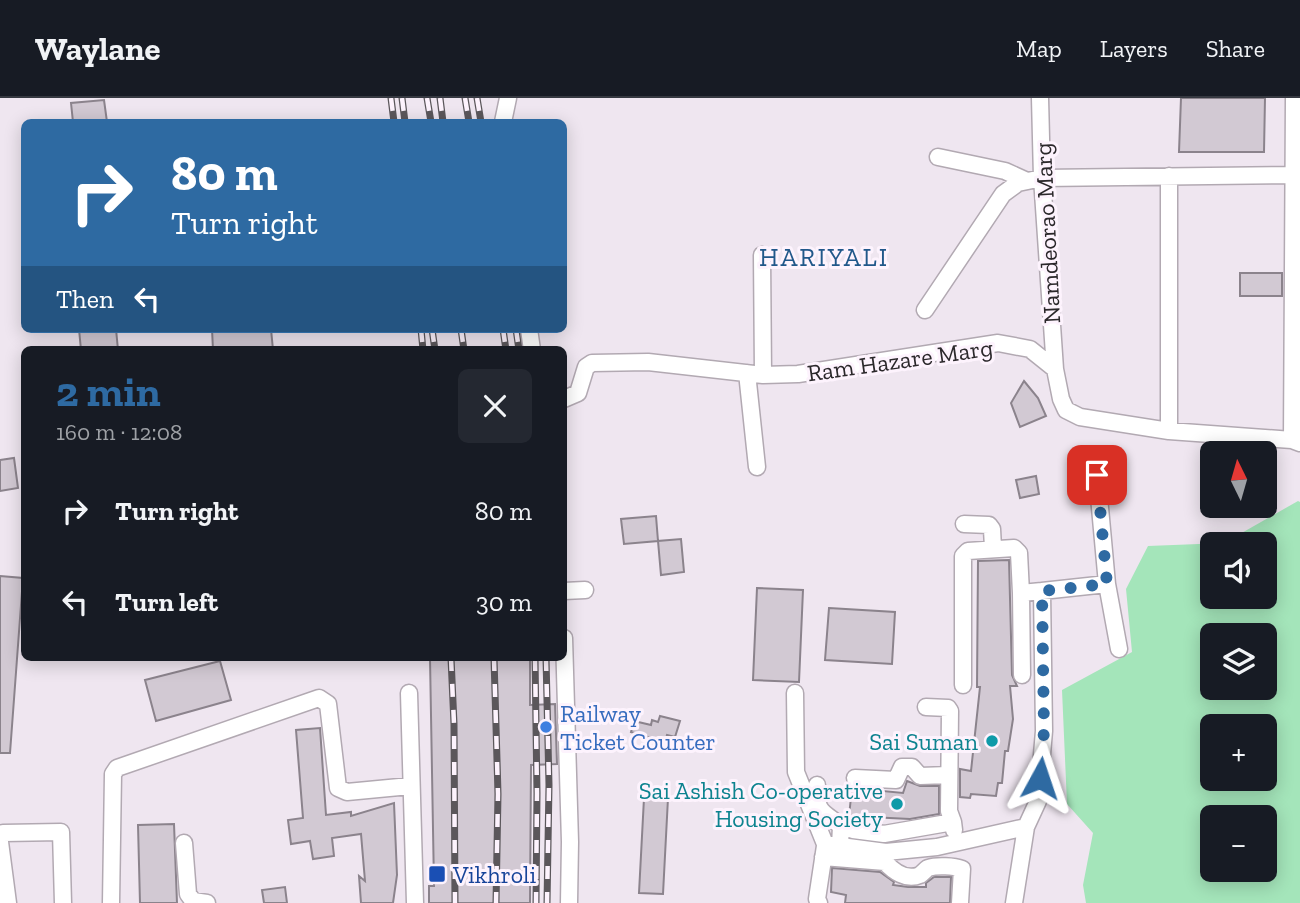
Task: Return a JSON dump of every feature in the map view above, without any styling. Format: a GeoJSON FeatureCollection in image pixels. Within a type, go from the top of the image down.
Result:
{"type":"FeatureCollection","features":[{"type":"Feature","properties":{"kind":"street"},"geometry":{"type":"LineString","coordinates":[[504,119],[508,98]]}},
{"type":"Feature","properties":{"kind":"street","name":"Namdeorao Marg"},"geometry":{"type":"LineString","coordinates":[[1040,98],[1035,180],[1055,369]]}},
{"type":"Feature","properties":{"kind":"street"},"geometry":{"type":"LineString","coordinates":[[1055,369],[1066,410],[1080,416],[1169,431],[1296,442],[1294,98]]}},
{"type":"Feature","properties":{"kind":"street"},"geometry":{"type":"LineString","coordinates":[[938,157],[1035,180]]}},
{"type":"Feature","properties":{"kind":"street"},"geometry":{"type":"LineString","coordinates":[[925,310],[1003,194],[1018,183],[1035,180],[1169,176],[1294,175]]}},
{"type":"Feature","properties":{"kind":"street"},"geometry":{"type":"LineString","coordinates":[[1169,176],[1169,431]]}},
{"type":"Feature","properties":{"kind":"street"},"geometry":{"type":"LineString","coordinates":[[762,255],[763,375]]}},
{"type":"Feature","properties":{"kind":"street","name":"Ram Hazare Marg"},"geometry":{"type":"LineString","coordinates":[[567,397],[578,393],[586,367],[592,363],[648,362],[763,375],[798,374],[998,344],[1030,349],[1055,369]]}},
{"type":"Feature","properties":{"kind":"street"},"geometry":{"type":"LineString","coordinates":[[747,373],[757,467]]}},
{"type":"Feature","properties":{"kind":"street"},"geometry":{"type":"LineString","coordinates":[[1097,475],[1107,584],[1119,649]]}},
{"type":"Feature","properties":{"kind":"street"},"geometry":{"type":"LineString","coordinates":[[964,524],[989,524],[992,529],[993,548]]}},
{"type":"Feature","properties":{"kind":"street"},"geometry":{"type":"LineString","coordinates":[[963,685],[963,556],[968,551],[1014,548],[1019,553],[1022,675]]}},
{"type":"Feature","properties":{"kind":"street"},"geometry":{"type":"LineString","coordinates":[[963,629],[969,626],[972,619],[975,555],[1013,553]]}},
{"type":"Feature","properties":{"kind":"street"},"geometry":{"type":"LineString","coordinates":[[1021,593],[1107,584]]}},
{"type":"Feature","properties":{"kind":"street"},"geometry":{"type":"LineString","coordinates":[[567,591],[586,590]]}},
{"type":"Feature","properties":{"kind":"street"},"geometry":{"type":"LineString","coordinates":[[1014,903],[1026,827],[1038,801],[1044,731],[1042,591]]}},
{"type":"Feature","properties":{"kind":"street"},"geometry":{"type":"LineString","coordinates":[[565,661],[569,903]]}},
{"type":"Feature","properties":{"kind":"street"},"geometry":{"type":"LineString","coordinates":[[409,693],[415,903]]}},
{"type":"Feature","properties":{"kind":"street"},"geometry":{"type":"LineString","coordinates":[[795,693],[796,772],[830,849]]}},
{"type":"Feature","properties":{"kind":"street"},"geometry":{"type":"LineString","coordinates":[[111,903],[113,774],[117,768],[319,698],[328,704],[338,788],[347,792],[410,786]]}},
{"type":"Feature","properties":{"kind":"street"},"geometry":{"type":"LineString","coordinates":[[926,707],[948,708],[950,712],[949,811],[956,842]]}},
{"type":"Feature","properties":{"kind":"street"},"geometry":{"type":"LineString","coordinates":[[855,778],[896,780],[902,767],[912,766],[920,776],[948,775]]}},
{"type":"Feature","properties":{"kind":"street"},"geometry":{"type":"LineString","coordinates":[[817,785],[820,811],[841,826],[830,849],[817,899],[819,903]]}},
{"type":"Feature","properties":{"kind":"street"},"geometry":{"type":"LineString","coordinates":[[853,830],[884,834],[953,822]]}},
{"type":"Feature","properties":{"kind":"street"},"geometry":{"type":"LineString","coordinates":[[830,849],[887,852],[937,847],[1026,827]]}},
{"type":"Feature","properties":{"kind":"street"},"geometry":{"type":"LineString","coordinates":[[0,835],[61,832],[64,903]]}},
{"type":"Feature","properties":{"kind":"street"},"geometry":{"type":"LineString","coordinates":[[0,842],[8,903]]}},
{"type":"Feature","properties":{"kind":"street"},"geometry":{"type":"LineString","coordinates":[[184,844],[188,894],[193,901],[207,903]]}},
{"type":"Feature","properties":{"kind":"street"},"geometry":{"type":"LineString","coordinates":[[830,849],[885,862],[893,872],[909,877],[921,875],[932,867],[958,867],[962,869],[963,881],[960,903]]}},
{"type":"Feature","properties":{"kind":"green space"},"geometry":{"type":"Polygon","coordinates":[[[1300,502],[1300,903],[1086,903],[1083,885],[1093,833],[1067,804],[1062,690],[1132,652],[1126,589],[1148,546],[1200,544],[1200,609],[1277,609],[1277,532],[1243,532],[1268,518],[1278,518],[1278,512],[1300,502]]]}},
{"type":"Feature","properties":{"kind":"building"},"geometry":{"type":"Polygon","coordinates":[[[1181,98],[1265,98],[1264,152],[1179,152],[1181,98]]]}},
{"type":"Feature","properties":{"kind":"building"},"geometry":{"type":"Polygon","coordinates":[[[104,100],[107,119],[73,119],[71,103],[104,100]]]}},
{"type":"Feature","properties":{"kind":"building"},"geometry":{"type":"Polygon","coordinates":[[[1240,273],[1282,273],[1282,296],[1240,296],[1240,273]]]}},
{"type":"Feature","properties":{"kind":"building"},"geometry":{"type":"Polygon","coordinates":[[[79,333],[116,333],[118,346],[81,346],[79,333]]]}},
{"type":"Feature","properties":{"kind":"building"},"geometry":{"type":"Polygon","coordinates":[[[212,333],[271,333],[273,346],[213,346],[212,333]]]}},
{"type":"Feature","properties":{"kind":"building"},"geometry":{"type":"Polygon","coordinates":[[[1024,381],[1038,398],[1046,416],[1020,427],[1011,403],[1024,381]]]}},
{"type":"Feature","properties":{"kind":"building"},"geometry":{"type":"Polygon","coordinates":[[[14,458],[18,488],[0,491],[0,460],[14,458]]]}},
{"type":"Feature","properties":{"kind":"building"},"geometry":{"type":"Polygon","coordinates":[[[1036,476],[1039,494],[1020,498],[1016,480],[1036,476]]]}},
{"type":"Feature","properties":{"kind":"building"},"geometry":{"type":"Polygon","coordinates":[[[656,516],[658,541],[624,544],[621,519],[656,516]]]}},
{"type":"Feature","properties":{"kind":"building"},"geometry":{"type":"Polygon","coordinates":[[[681,539],[684,572],[661,575],[658,541],[681,539]]]}},
{"type":"Feature","properties":{"kind":"building"},"geometry":{"type":"Polygon","coordinates":[[[1009,560],[1012,675],[1017,686],[1010,686],[1013,719],[1008,751],[1005,751],[1002,783],[998,783],[996,796],[971,794],[970,798],[960,797],[960,769],[971,771],[980,687],[977,687],[978,561],[1009,560]]]}},
{"type":"Feature","properties":{"kind":"building"},"geometry":{"type":"Polygon","coordinates":[[[0,576],[21,578],[21,605],[10,753],[0,753],[0,576]]]}},
{"type":"Feature","properties":{"kind":"building"},"geometry":{"type":"Polygon","coordinates":[[[757,588],[803,590],[799,682],[753,680],[757,588]]]}},
{"type":"Feature","properties":{"kind":"building"},"geometry":{"type":"Polygon","coordinates":[[[829,608],[895,612],[892,664],[825,660],[829,608]]]}},
{"type":"Feature","properties":{"kind":"building"},"geometry":{"type":"Polygon","coordinates":[[[220,661],[231,700],[156,721],[145,680],[220,661]]]}},
{"type":"Feature","properties":{"kind":"building"},"geometry":{"type":"Polygon","coordinates":[[[430,661],[530,661],[530,705],[555,704],[557,764],[531,765],[530,903],[429,903],[429,886],[434,886],[430,661]]]}},
{"type":"Feature","properties":{"kind":"building"},"geometry":{"type":"Polygon","coordinates":[[[660,716],[680,721],[675,737],[667,735],[665,742],[631,732],[634,721],[651,725],[652,720],[658,722],[660,716]]]}},
{"type":"Feature","properties":{"kind":"building"},"geometry":{"type":"Polygon","coordinates":[[[320,728],[326,815],[351,812],[351,816],[394,803],[397,875],[393,903],[361,903],[359,876],[365,881],[361,834],[332,838],[334,856],[313,859],[310,841],[291,844],[288,820],[303,818],[296,730],[320,728]]]}},
{"type":"Feature","properties":{"kind":"building","name":"Sai Ashish Co-operative Housing Society"},"geometry":{"type":"Polygon","coordinates":[[[907,781],[920,786],[939,786],[939,814],[910,819],[849,816],[852,788],[903,793],[907,781]]]}},
{"type":"Feature","properties":{"kind":"building"},"geometry":{"type":"Polygon","coordinates":[[[644,798],[668,798],[663,894],[639,893],[644,798]]]}},
{"type":"Feature","properties":{"kind":"building"},"geometry":{"type":"Polygon","coordinates":[[[174,824],[177,903],[140,903],[138,825],[174,824]]]}},
{"type":"Feature","properties":{"kind":"building"},"geometry":{"type":"Polygon","coordinates":[[[832,868],[880,872],[894,882],[893,885],[908,887],[926,887],[926,883],[934,877],[951,877],[950,903],[845,903],[846,895],[831,892],[832,868]]]}},
{"type":"Feature","properties":{"kind":"building"},"geometry":{"type":"Polygon","coordinates":[[[285,887],[287,903],[264,903],[262,890],[285,887]]]}},
{"type":"Feature","properties":{"kind":"railway"},"geometry":{"type":"LineString","coordinates":[[391,98],[394,119]]}},
{"type":"Feature","properties":{"kind":"railway"},"geometry":{"type":"LineString","coordinates":[[402,98],[405,119]]}},
{"type":"Feature","properties":{"kind":"railway"},"geometry":{"type":"LineString","coordinates":[[427,98],[430,119]]}},
{"type":"Feature","properties":{"kind":"railway"},"geometry":{"type":"LineString","coordinates":[[440,98],[443,119]]}},
{"type":"Feature","properties":{"kind":"railway"},"geometry":{"type":"LineString","coordinates":[[465,98],[468,119]]}},
{"type":"Feature","properties":{"kind":"railway"},"geometry":{"type":"LineString","coordinates":[[477,98],[480,119]]}},
{"type":"Feature","properties":{"kind":"railway"},"geometry":{"type":"LineString","coordinates":[[421,333],[423,346]]}},
{"type":"Feature","properties":{"kind":"railway"},"geometry":{"type":"LineString","coordinates":[[433,333],[434,346]]}},
{"type":"Feature","properties":{"kind":"railway"},"geometry":{"type":"LineString","coordinates":[[462,333],[463,346]]}},
{"type":"Feature","properties":{"kind":"railway"},"geometry":{"type":"LineString","coordinates":[[504,333],[505,346]]}},
{"type":"Feature","properties":{"kind":"railway"},"geometry":{"type":"LineString","coordinates":[[517,333],[518,346]]}},
{"type":"Feature","properties":{"kind":"railway"},"geometry":{"type":"LineString","coordinates":[[451,661],[455,903]]}},
{"type":"Feature","properties":{"kind":"railway"},"geometry":{"type":"LineString","coordinates":[[494,661],[498,794],[496,903]]}},
{"type":"Feature","properties":{"kind":"railway"},"geometry":{"type":"LineString","coordinates":[[535,661],[536,903]]}},
{"type":"Feature","properties":{"kind":"railway"},"geometry":{"type":"LineString","coordinates":[[546,661],[549,785],[547,903]]}},
{"type":"Feature","properties":{"kind":"place","name":"Railway Ticket Counter"},"geometry":{"type":"Point","coordinates":[546,727]}},
{"type":"Feature","properties":{"kind":"place","name":"Sai Suman"},"geometry":{"type":"Point","coordinates":[992,741]}},
{"type":"Feature","properties":{"kind":"place","name":"Sai Ashish Co-operative Housing Society"},"geometry":{"type":"Point","coordinates":[897,804]}},
{"type":"Feature","properties":{"kind":"place","name":"Vikhroli"},"geometry":{"type":"Point","coordinates":[437,874]}},
{"type":"Feature","properties":{"kind":"district","name":"HARIYALI"},"geometry":{"type":"Point","coordinates":[824,257]}},
{"type":"Feature","properties":{"kind":"route"},"geometry":{"type":"LineString","coordinates":[[1040,778],[1044,731],[1042,591],[1107,584],[1097,475]]}}]}
